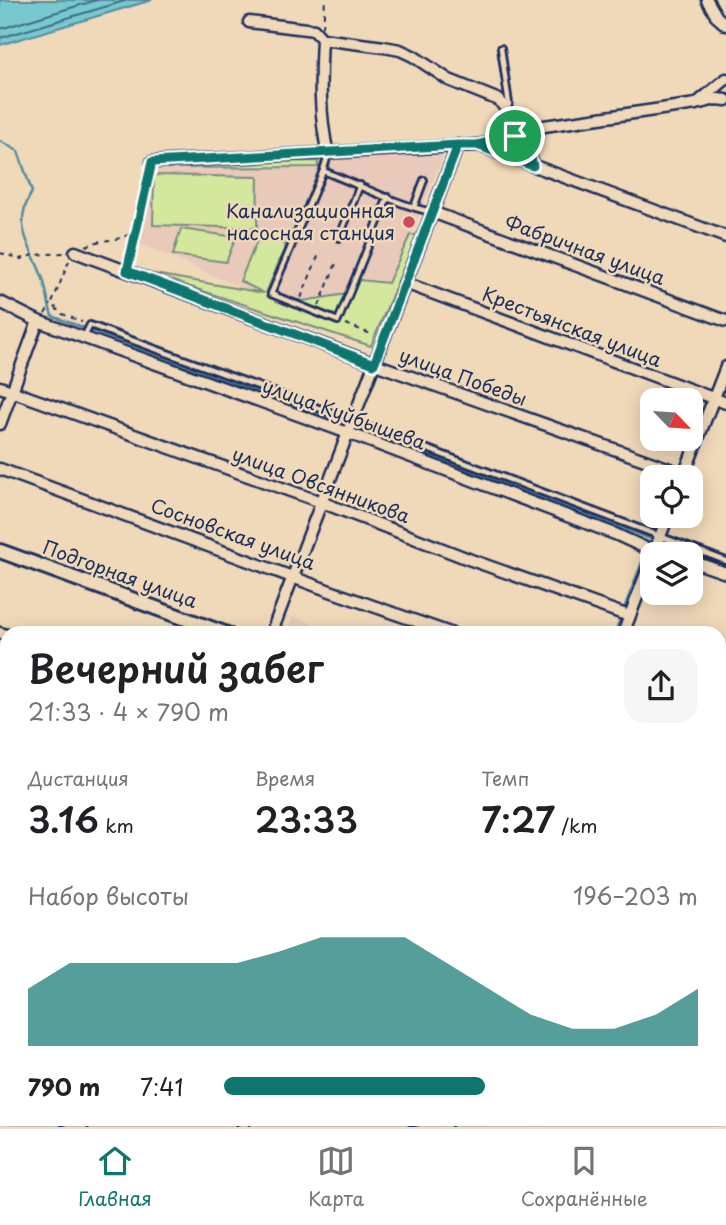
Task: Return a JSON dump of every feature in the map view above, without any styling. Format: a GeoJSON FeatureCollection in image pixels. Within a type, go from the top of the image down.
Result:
{"type":"FeatureCollection","features":[{"type":"Feature","properties":{"kind":"street"},"geometry":{"type":"LineString","coordinates":[[707,0],[717,17],[726,25]]}},
{"type":"Feature","properties":{"kind":"street"},"geometry":{"type":"LineString","coordinates":[[249,22],[314,30],[322,39],[400,50],[449,80],[499,100],[519,134],[533,166]]}},
{"type":"Feature","properties":{"kind":"street"},"geometry":{"type":"LineString","coordinates":[[322,39],[320,91],[322,128],[328,154]]}},
{"type":"Feature","properties":{"kind":"street"},"geometry":{"type":"LineString","coordinates":[[696,104],[726,79]]}},
{"type":"Feature","properties":{"kind":"street"},"geometry":{"type":"LineString","coordinates":[[152,162],[477,145],[544,126],[717,99],[726,100]]}},
{"type":"Feature","properties":{"kind":"street"},"geometry":{"type":"LineString","coordinates":[[274,626],[458,145]]}},
{"type":"Feature","properties":{"kind":"street"},"geometry":{"type":"LineString","coordinates":[[477,145],[726,237]]}},
{"type":"Feature","properties":{"kind":"street","name":"Фабричная улица"},"geometry":{"type":"LineString","coordinates":[[432,212],[726,321]]}},
{"type":"Feature","properties":{"kind":"street","name":"улица Победы"},"geometry":{"type":"LineString","coordinates":[[75,251],[653,465]]}},
{"type":"Feature","properties":{"kind":"street","name":"Крестьянская улица"},"geometry":{"type":"LineString","coordinates":[[405,283],[726,403]]}},
{"type":"Feature","properties":{"kind":"street","name":"улица Куйбышева"},"geometry":{"type":"LineString","coordinates":[[0,302],[84,337],[348,433],[640,545]]}},
{"type":"Feature","properties":{"kind":"street"},"geometry":{"type":"LineString","coordinates":[[0,424],[41,318]]}},
{"type":"Feature","properties":{"kind":"street"},"geometry":{"type":"LineString","coordinates":[[687,465],[726,367]]}},
{"type":"Feature","properties":{"kind":"street","name":"улица Овсянникова"},"geometry":{"type":"LineString","coordinates":[[0,387],[321,502],[629,617]]}},
{"type":"Feature","properties":{"kind":"street","name":"Сосновская улица"},"geometry":{"type":"LineString","coordinates":[[3,470],[431,626]]}},
{"type":"Feature","properties":{"kind":"street"},"geometry":{"type":"LineString","coordinates":[[658,542],[663,528]]}},
{"type":"Feature","properties":{"kind":"street","name":"Подгорная улица"},"geometry":{"type":"LineString","coordinates":[[0,551],[205,626]]}},
{"type":"Feature","properties":{"kind":"street"},"geometry":{"type":"LineString","coordinates":[[703,565],[726,573]]}},
{"type":"Feature","properties":{"kind":"street"},"geometry":{"type":"LineString","coordinates":[[626,626],[640,588]]}},
{"type":"Feature","properties":{"kind":"lane"},"geometry":{"type":"LineString","coordinates":[[501,48],[509,104],[506,109]]}},
{"type":"Feature","properties":{"kind":"lane"},"geometry":{"type":"LineString","coordinates":[[328,154],[271,294],[338,321],[388,197]]}},
{"type":"Feature","properties":{"kind":"lane"},"geometry":{"type":"LineString","coordinates":[[323,171],[432,212]]}},
{"type":"Feature","properties":{"kind":"lane"},"geometry":{"type":"LineString","coordinates":[[414,207],[424,180]]}},
{"type":"Feature","properties":{"kind":"lane"},"geometry":{"type":"LineString","coordinates":[[339,238],[360,185]]}},
{"type":"Feature","properties":{"kind":"lane"},"geometry":{"type":"LineString","coordinates":[[84,337],[90,325],[726,561]]}},
{"type":"Feature","properties":{"kind":"lane"},"geometry":{"type":"LineString","coordinates":[[129,353],[133,342]]}},
{"type":"Feature","properties":{"kind":"lane"},"geometry":{"type":"LineString","coordinates":[[0,462],[3,470]]}},
{"type":"Feature","properties":{"kind":"lane"},"geometry":{"type":"LineString","coordinates":[[525,501],[530,488]]}},
{"type":"Feature","properties":{"kind":"path"},"geometry":{"type":"LineString","coordinates":[[322,39],[324,0]]}},
{"type":"Feature","properties":{"kind":"path"},"geometry":{"type":"LineString","coordinates":[[127,271],[152,162]]}},
{"type":"Feature","properties":{"kind":"path"},"geometry":{"type":"LineString","coordinates":[[41,318],[52,303],[75,251]]}},
{"type":"Feature","properties":{"kind":"path"},"geometry":{"type":"LineString","coordinates":[[298,305],[319,254]]}},
{"type":"Feature","properties":{"kind":"path"},"geometry":{"type":"LineString","coordinates":[[316,312],[337,261]]}},
{"type":"Feature","properties":{"kind":"path"},"geometry":{"type":"LineString","coordinates":[[52,303],[60,313],[90,325]]}},
{"type":"Feature","properties":{"kind":"path"},"geometry":{"type":"LineString","coordinates":[[338,321],[370,334]]}},
{"type":"Feature","properties":{"kind":"shaded area"},"geometry":{"type":"Polygon","coordinates":[[[443,156],[367,342],[140,244],[155,161],[443,156]]]}},
{"type":"Feature","properties":{"kind":"shaded area"},"geometry":{"type":"Polygon","coordinates":[[[293,616],[318,626],[290,626],[293,616]]]}},
{"type":"Feature","properties":{"kind":"shaded area"},"geometry":{"type":"Polygon","coordinates":[[[461,1126],[545,1126],[545,1127],[461,1126]]]}},
{"type":"Feature","properties":{"kind":"green space"},"geometry":{"type":"Polygon","coordinates":[[[318,161],[318,167],[170,168],[170,163],[318,161]]]}},
{"type":"Feature","properties":{"kind":"green space"},"geometry":{"type":"Polygon","coordinates":[[[154,175],[258,177],[257,228],[153,225],[154,175]]]}},
{"type":"Feature","properties":{"kind":"green space"},"geometry":{"type":"Polygon","coordinates":[[[181,229],[236,237],[226,262],[173,255],[181,229]]]}},
{"type":"Feature","properties":{"kind":"green space"},"geometry":{"type":"Polygon","coordinates":[[[260,234],[286,245],[266,293],[303,301],[352,293],[359,280],[388,283],[410,235],[417,235],[371,346],[148,273],[264,293],[240,281],[260,234]]]}},
{"type":"Feature","properties":{"kind":"water"},"geometry":{"type":"Polygon","coordinates":[[[0,0],[152,0],[0,45],[0,0]]]}},
{"type":"Feature","properties":{"kind":"waterway"},"geometry":{"type":"LineString","coordinates":[[0,141],[18,151],[32,192],[26,204],[23,226],[43,279],[52,316],[338,422]]}},
{"type":"Feature","properties":{"kind":"waterway"},"geometry":{"type":"LineString","coordinates":[[359,429],[651,539],[650,542]]}},
{"type":"Feature","properties":{"kind":"waterway"},"geometry":{"type":"LineString","coordinates":[[703,558],[726,566]]}},
{"type":"Feature","properties":{"kind":"waterway"},"geometry":{"type":"LineString","coordinates":[[623,611],[640,567]]}},
{"type":"Feature","properties":{"kind":"waterway"},"geometry":{"type":"LineString","coordinates":[[617,626],[621,617]]}},
{"type":"Feature","properties":{"kind":"place","name":"Канализационная насосная станция"},"geometry":{"type":"Point","coordinates":[409,222]}},
{"type":"Feature","properties":{"kind":"route"},"geometry":{"type":"LineString","coordinates":[[515,136],[477,145],[458,145],[328,154],[152,162],[127,271],[374,364],[458,145],[477,145],[533,166],[524,133],[515,136]]}}]}
